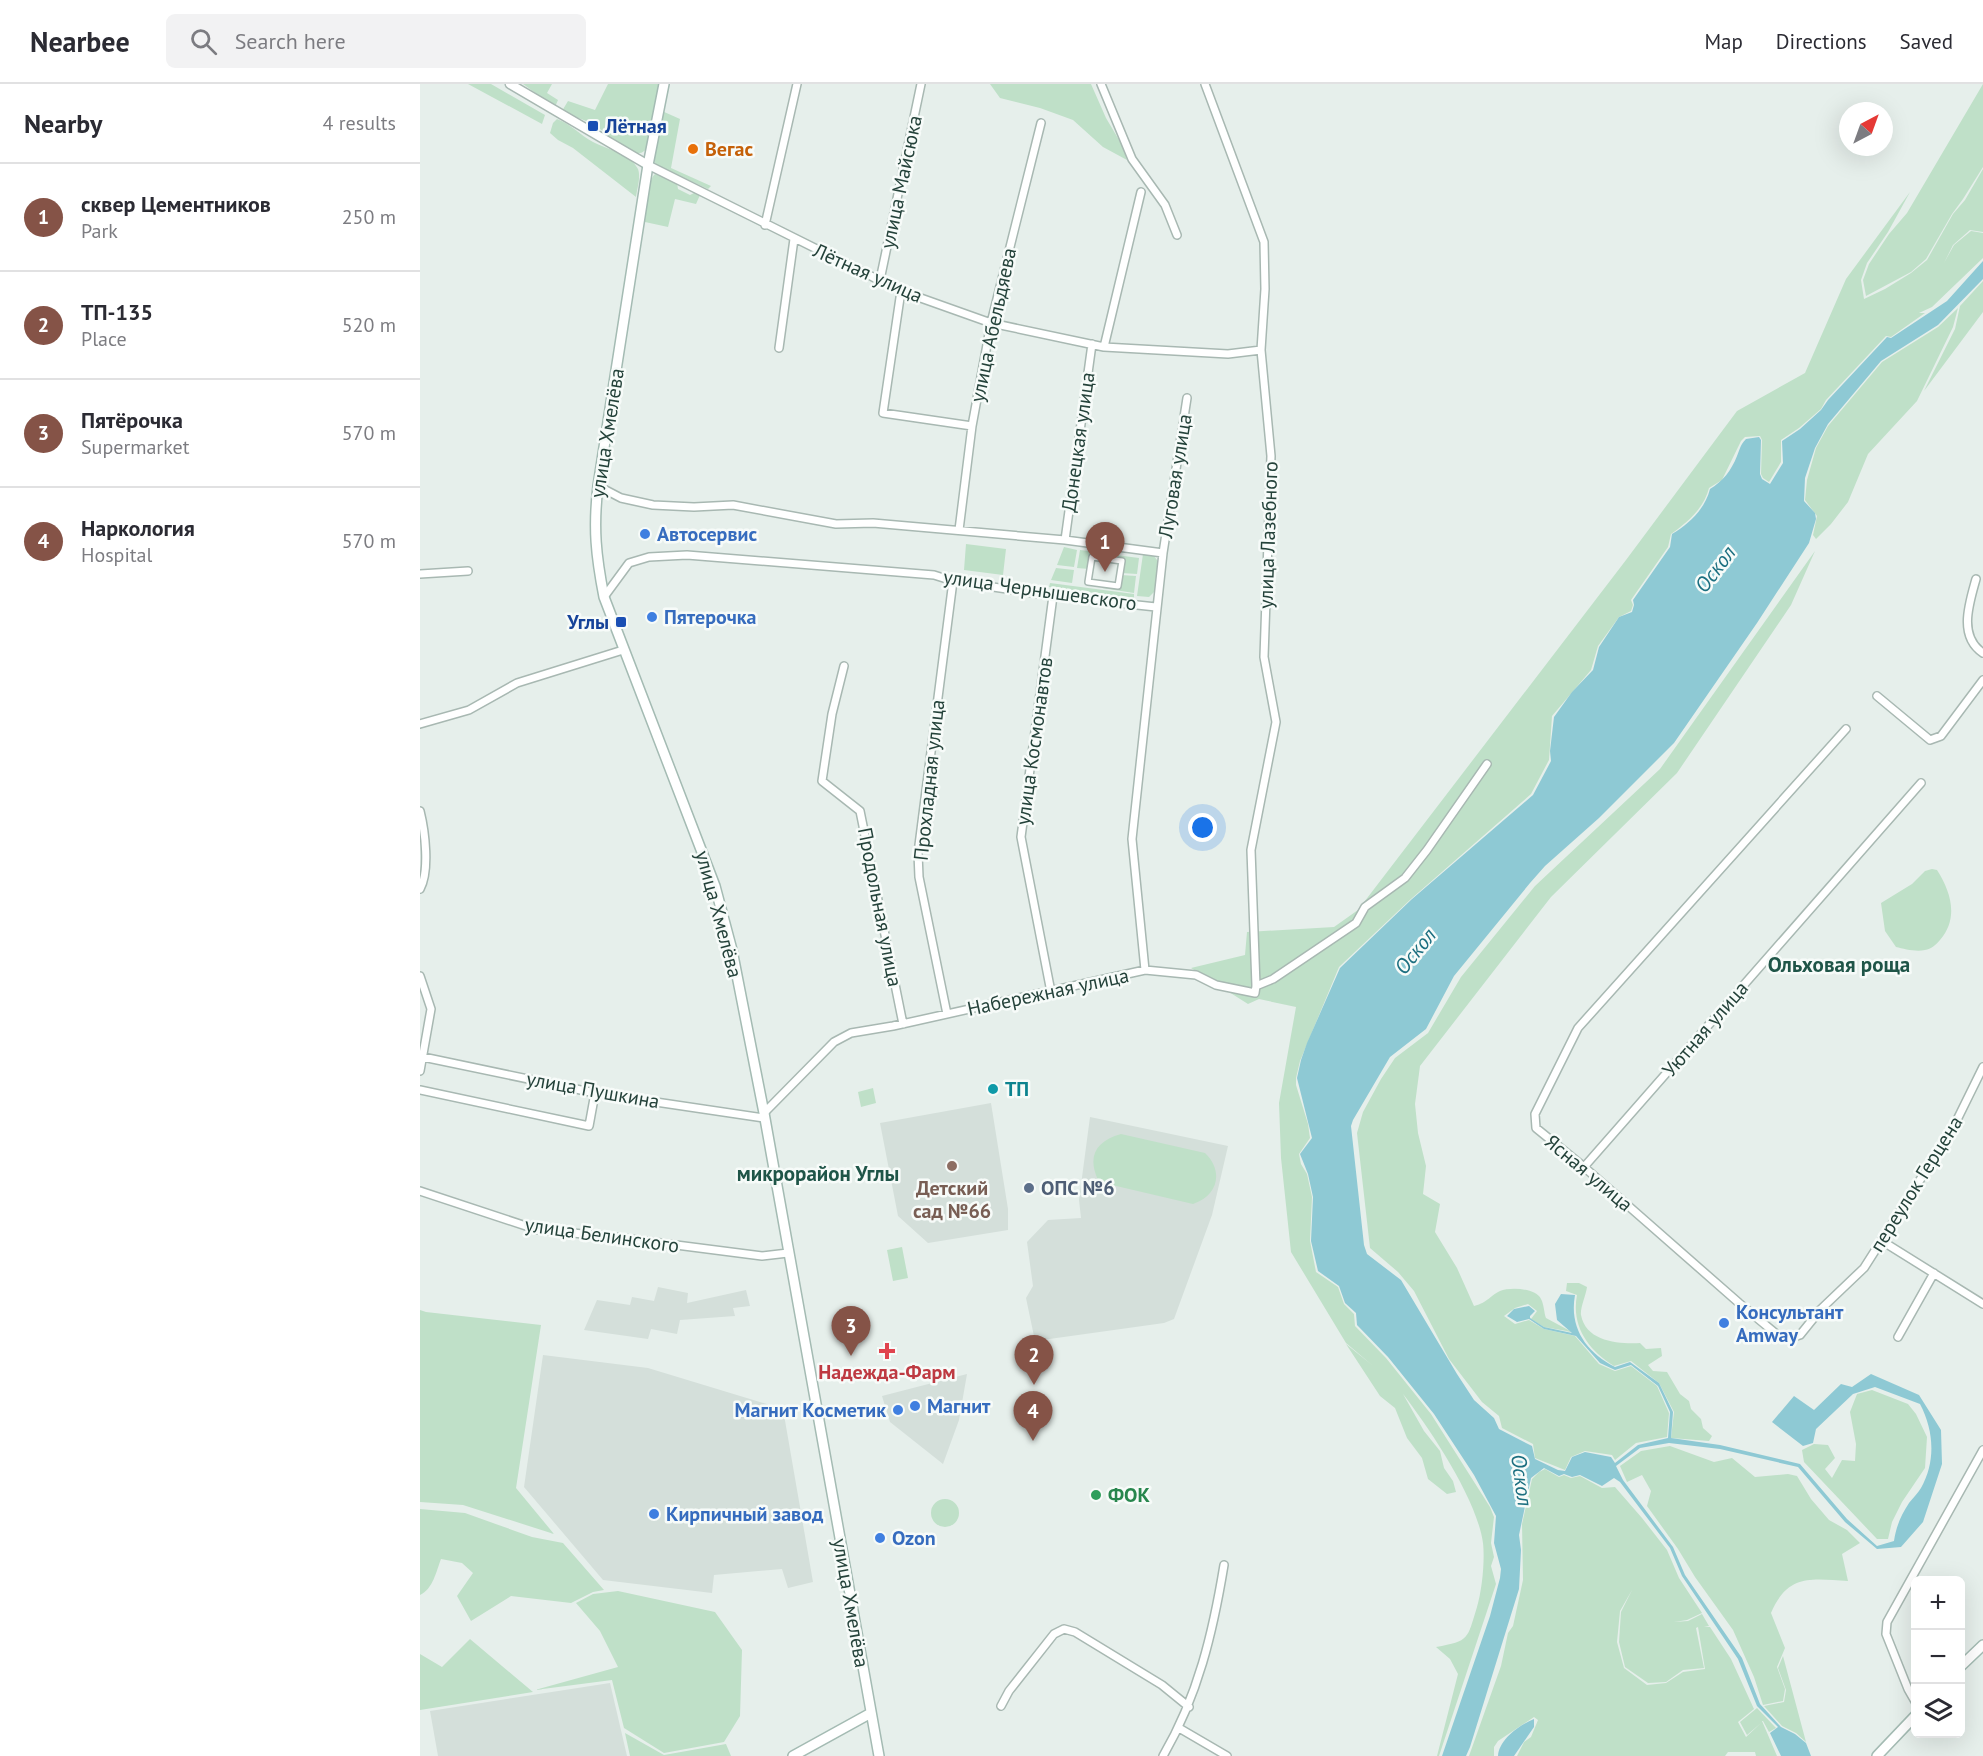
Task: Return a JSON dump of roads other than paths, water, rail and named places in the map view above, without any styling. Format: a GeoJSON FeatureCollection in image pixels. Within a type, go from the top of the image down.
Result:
{"type":"FeatureCollection","features":[{"type":"Feature","properties":{"kind":"main road","name":"улица Хмелёва"},"geometry":{"type":"LineString","coordinates":[[664,84],[648,165],[598,486],[594,534],[596,553],[604,597],[715,886],[732,950],[879,1756]]}},
{"type":"Feature","properties":{"kind":"main road"},"geometry":{"type":"LineString","coordinates":[[1965,1662],[1983,1645]]}},
{"type":"Feature","properties":{"kind":"main road"},"geometry":{"type":"LineString","coordinates":[[793,1756],[871,1713]]}},
{"type":"Feature","properties":{"kind":"main road"},"geometry":{"type":"LineString","coordinates":[[1877,1756],[1911,1720]]}},
{"type":"Feature","properties":{"kind":"street","name":"Лётная улица"},"geometry":{"type":"LineString","coordinates":[[510,84],[648,165],[765,225],[902,291],[991,323],[1104,347],[1228,354],[1261,350]]}},
{"type":"Feature","properties":{"kind":"street"},"geometry":{"type":"LineString","coordinates":[[765,225],[797,84]]}},
{"type":"Feature","properties":{"kind":"street","name":"улица Майсюка"},"geometry":{"type":"LineString","coordinates":[[880,280],[921,84]]}},
{"type":"Feature","properties":{"kind":"street"},"geometry":{"type":"LineString","coordinates":[[1101,84],[1132,159],[1166,205],[1178,235]]}},
{"type":"Feature","properties":{"kind":"street","name":"улица Лазебного"},"geometry":{"type":"LineString","coordinates":[[1205,84],[1264,242],[1265,289],[1261,350],[1272,456],[1264,657],[1276,722],[1251,850],[1256,990]]}},
{"type":"Feature","properties":{"kind":"street","name":"улица Абельдяева"},"geometry":{"type":"LineString","coordinates":[[959,530],[972,426],[991,323],[1041,123]]}},
{"type":"Feature","properties":{"kind":"street","name":"Донецкая улица"},"geometry":{"type":"LineString","coordinates":[[1104,347],[1141,192]]}},
{"type":"Feature","properties":{"kind":"street"},"geometry":{"type":"LineString","coordinates":[[779,348],[794,239]]}},
{"type":"Feature","properties":{"kind":"street"},"geometry":{"type":"LineString","coordinates":[[902,291],[883,413],[972,426]]}},
{"type":"Feature","properties":{"kind":"street","name":"Донецкая улица"},"geometry":{"type":"LineString","coordinates":[[1065,540],[1092,344]]}},
{"type":"Feature","properties":{"kind":"street","name":"Луговая улица"},"geometry":{"type":"LineString","coordinates":[[1163,553],[1187,398]]}},
{"type":"Feature","properties":{"kind":"street"},"geometry":{"type":"LineString","coordinates":[[598,486],[621,498],[653,505],[694,507],[733,505],[836,524],[873,523],[959,530],[1065,540],[1163,553]]}},
{"type":"Feature","properties":{"kind":"street","name":"улица Чернышевского"},"geometry":{"type":"LineString","coordinates":[[604,597],[629,563],[649,557],[699,556],[934,575],[1053,596],[1156,607],[1163,553]]}},
{"type":"Feature","properties":{"kind":"street"},"geometry":{"type":"LineString","coordinates":[[1092,557],[1122,561],[1118,586],[1088,582],[1092,557]]}},
{"type":"Feature","properties":{"kind":"street"},"geometry":{"type":"LineString","coordinates":[[420,574],[468,571]]}},
{"type":"Feature","properties":{"kind":"street"},"geometry":{"type":"LineString","coordinates":[[1976,579],[1968,609],[1967,625],[1974,646],[1983,653]]}},
{"type":"Feature","properties":{"kind":"street","name":"Прохладная улица"},"geometry":{"type":"LineString","coordinates":[[947,1014],[919,877],[918,852],[953,580]]}},
{"type":"Feature","properties":{"kind":"street","name":"улица Космонавтов"},"geometry":{"type":"LineString","coordinates":[[1051,992],[1021,837],[1053,596]]}},
{"type":"Feature","properties":{"kind":"street","name":"Набережная улица"},"geometry":{"type":"LineString","coordinates":[[764,1116],[834,1042],[851,1033],[903,1024],[1145,970],[1132,839],[1156,607]]}},
{"type":"Feature","properties":{"kind":"street"},"geometry":{"type":"LineString","coordinates":[[420,724],[469,710],[517,683],[623,650]]}},
{"type":"Feature","properties":{"kind":"street","name":"Продольная улица"},"geometry":{"type":"LineString","coordinates":[[844,666],[832,714],[822,781],[861,811],[903,1024]]}},
{"type":"Feature","properties":{"kind":"street"},"geometry":{"type":"LineString","coordinates":[[1877,696],[1930,740],[1941,736],[1983,680]]}},
{"type":"Feature","properties":{"kind":"street","name":"Ясная улица"},"geometry":{"type":"LineString","coordinates":[[1846,729],[1578,1028],[1535,1114],[1536,1128],[1780,1337],[1790,1338],[1800,1335],[1821,1309],[1864,1268]]}},
{"type":"Feature","properties":{"kind":"street"},"geometry":{"type":"LineString","coordinates":[[1145,970],[1196,975],[1216,985],[1256,990],[1356,922],[1365,907],[1405,878],[1487,764]]}},
{"type":"Feature","properties":{"kind":"street","name":"Уютная улица"},"geometry":{"type":"LineString","coordinates":[[1584,1167],[1922,783]]}},
{"type":"Feature","properties":{"kind":"street"},"geometry":{"type":"LineString","coordinates":[[420,811],[424,828],[425,880],[420,889]]}},
{"type":"Feature","properties":{"kind":"street"},"geometry":{"type":"LineString","coordinates":[[420,976],[431,1009],[420,1071]]}},
{"type":"Feature","properties":{"kind":"street","name":"улица Пушкина"},"geometry":{"type":"LineString","coordinates":[[423,1057],[595,1093],[764,1116]]}},
{"type":"Feature","properties":{"kind":"street","name":"переулок Герцена"},"geometry":{"type":"LineString","coordinates":[[1864,1268],[1953,1128],[1983,1067]]}},
{"type":"Feature","properties":{"kind":"street"},"geometry":{"type":"LineString","coordinates":[[420,1090],[589,1126],[595,1093]]}},
{"type":"Feature","properties":{"kind":"street","name":"улица Белинского"},"geometry":{"type":"LineString","coordinates":[[420,1191],[538,1230],[606,1236],[762,1256],[789,1253]]}},
{"type":"Feature","properties":{"kind":"street"},"geometry":{"type":"LineString","coordinates":[[1882,1241],[1983,1304]]}},
{"type":"Feature","properties":{"kind":"street"},"geometry":{"type":"LineString","coordinates":[[1898,1337],[1934,1273]]}},
{"type":"Feature","properties":{"kind":"street"},"geometry":{"type":"LineString","coordinates":[[1911,1694],[1886,1634],[1887,1622],[1983,1450]]}},
{"type":"Feature","properties":{"kind":"street"},"geometry":{"type":"LineString","coordinates":[[1163,1756],[1189,1707],[1210,1642],[1224,1565]]}},
{"type":"Feature","properties":{"kind":"street"},"geometry":{"type":"LineString","coordinates":[[1001,1706],[1009,1691],[1054,1634],[1064,1629],[1075,1632],[1162,1684],[1189,1707]]}},
{"type":"Feature","properties":{"kind":"street"},"geometry":{"type":"LineString","coordinates":[[1179,1728],[1227,1756]]}},
{"type":"Feature","properties":{"kind":"water","name":"Оскол"},"geometry":{"type":"Polygon","coordinates":[[[1983,261],[1983,279],[1938,325],[1881,361],[1828,424],[1815,448],[1805,478],[1804,501],[1815,513],[1816,519],[1809,543],[1674,743],[1530,883],[1454,976],[1426,1029],[1390,1057],[1351,1126],[1364,1245],[1367,1254],[1401,1280],[1474,1400],[1494,1418],[1499,1429],[1532,1446],[1535,1459],[1565,1471],[1572,1457],[1585,1452],[1611,1457],[1615,1463],[1638,1445],[1668,1438],[1670,1412],[1658,1386],[1631,1365],[1615,1370],[1600,1363],[1576,1336],[1544,1329],[1529,1319],[1517,1322],[1507,1316],[1514,1309],[1529,1306],[1535,1311],[1530,1318],[1544,1327],[1572,1333],[1557,1320],[1555,1304],[1561,1294],[1575,1295],[1577,1328],[1588,1346],[1615,1367],[1630,1362],[1659,1383],[1673,1412],[1671,1438],[1720,1445],[1800,1464],[1847,1519],[1877,1546],[1894,1541],[1901,1517],[1926,1478],[1931,1446],[1928,1425],[1920,1404],[1875,1387],[1853,1394],[1816,1429],[1813,1443],[1803,1446],[1772,1422],[1794,1396],[1814,1410],[1841,1384],[1852,1387],[1871,1374],[1919,1395],[1941,1430],[1942,1464],[1923,1522],[1901,1547],[1877,1549],[1845,1522],[1798,1467],[1720,1449],[1669,1443],[1640,1448],[1616,1466],[1623,1480],[1673,1547],[1685,1575],[1742,1658],[1760,1704],[1781,1727],[1806,1743],[1811,1756],[1781,1756],[1770,1733],[1778,1727],[1757,1706],[1738,1659],[1682,1576],[1670,1548],[1620,1482],[1614,1478],[1602,1486],[1580,1475],[1559,1476],[1544,1468],[1531,1478],[1519,1535],[1521,1550],[1519,1589],[1470,1747],[1466,1756],[1442,1756],[1490,1616],[1500,1578],[1501,1569],[1494,1543],[1496,1516],[1474,1475],[1434,1414],[1388,1357],[1357,1325],[1356,1313],[1345,1303],[1339,1286],[1318,1271],[1311,1241],[1313,1197],[1308,1174],[1300,1154],[1312,1138],[1297,1078],[1307,1043],[1340,968],[1412,899],[1533,795],[1551,761],[1554,717],[1572,692],[1593,670],[1599,647],[1619,617],[1632,612],[1633,600],[1670,547],[1672,534],[1690,521],[1700,509],[1710,489],[1729,471],[1744,441],[1759,437],[1761,440],[1760,474],[1762,479],[1770,484],[1783,463],[1782,441],[1800,429],[1821,410],[1887,337],[1891,338],[1947,301],[1983,261]]]}},
{"type":"Feature","properties":{"kind":"water"},"geometry":{"type":"Polygon","coordinates":[[[1534,1719],[1534,1727],[1514,1756],[1498,1756],[1506,1739],[1522,1725],[1534,1719]]]}},
{"type":"Feature","properties":{"kind":"place","name":"Лётная"},"geometry":{"type":"Point","coordinates":[593,126]}},
{"type":"Feature","properties":{"kind":"place","name":"Вегас"},"geometry":{"type":"Point","coordinates":[693,149]}},
{"type":"Feature","properties":{"kind":"place","name":"Автосервис"},"geometry":{"type":"Point","coordinates":[645,534]}},
{"type":"Feature","properties":{"kind":"place","name":"сквер Цементников"},"geometry":{"type":"Point","coordinates":[1105,572]}},
{"type":"Feature","properties":{"kind":"place","name":"Пятерочка"},"geometry":{"type":"Point","coordinates":[652,617]}},
{"type":"Feature","properties":{"kind":"place","name":"Углы"},"geometry":{"type":"Point","coordinates":[621,622]}},
{"type":"Feature","properties":{"kind":"place","name":"ТП"},"geometry":{"type":"Point","coordinates":[993,1089]}},
{"type":"Feature","properties":{"kind":"place","name":"Детский сад №66"},"geometry":{"type":"Point","coordinates":[952,1166]}},
{"type":"Feature","properties":{"kind":"place","name":"ОПС №6"},"geometry":{"type":"Point","coordinates":[1029,1188]}},
{"type":"Feature","properties":{"kind":"place","name":"Консультант Amway"},"geometry":{"type":"Point","coordinates":[1724,1323]}},
{"type":"Feature","properties":{"kind":"place","name":"Надежда-Фарм"},"geometry":{"type":"Point","coordinates":[887,1351]}},
{"type":"Feature","properties":{"kind":"place","name":"Пятёрочка"},"geometry":{"type":"Point","coordinates":[851,1356]}},
{"type":"Feature","properties":{"kind":"place","name":"ТП-135"},"geometry":{"type":"Point","coordinates":[1034,1385]}},
{"type":"Feature","properties":{"kind":"place","name":"Магнит"},"geometry":{"type":"Point","coordinates":[915,1406]}},
{"type":"Feature","properties":{"kind":"place","name":"Магнит Косметик"},"geometry":{"type":"Point","coordinates":[898,1410]}},
{"type":"Feature","properties":{"kind":"place","name":"Наркология"},"geometry":{"type":"Point","coordinates":[1033,1441]}},
{"type":"Feature","properties":{"kind":"place","name":"ФОК"},"geometry":{"type":"Point","coordinates":[1096,1495]}},
{"type":"Feature","properties":{"kind":"place","name":"Кирпичный завод"},"geometry":{"type":"Point","coordinates":[654,1514]}},
{"type":"Feature","properties":{"kind":"place","name":"Ozon"},"geometry":{"type":"Point","coordinates":[880,1538]}},
{"type":"Feature","properties":{"kind":"district","name":"Ольховая роща"},"geometry":{"type":"Point","coordinates":[1839,964]}},
{"type":"Feature","properties":{"kind":"district","name":"микрорайон Углы"},"geometry":{"type":"Point","coordinates":[818,1173]}}]}
